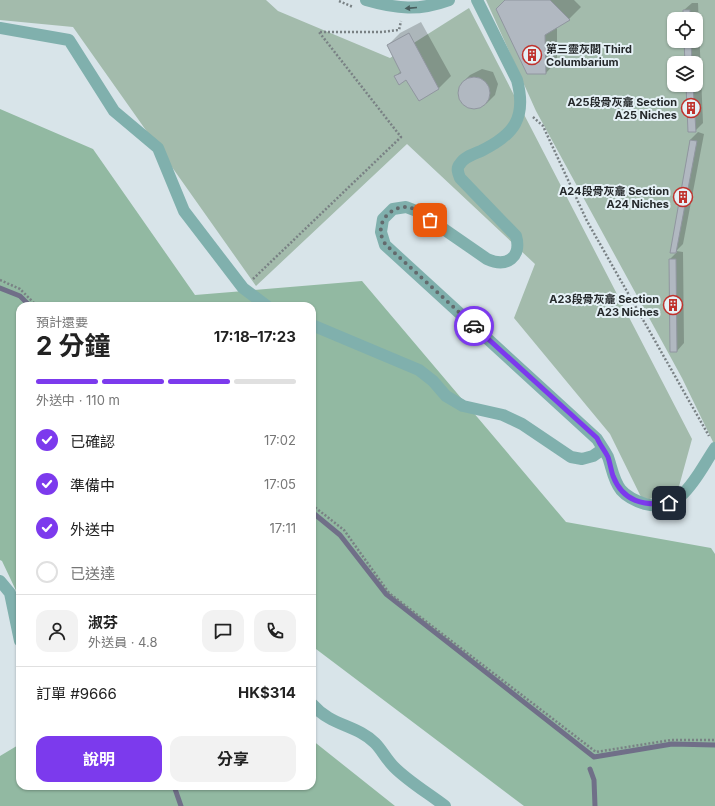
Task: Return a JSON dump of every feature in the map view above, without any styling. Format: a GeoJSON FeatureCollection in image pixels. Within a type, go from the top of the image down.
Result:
{"type":"FeatureCollection","features":[{"type":"Feature","properties":{"kind":"street"},"geometry":{"type":"LineString","coordinates":[[366,0],[404,8],[433,5],[449,0]]}},
{"type":"Feature","properties":{"kind":"street"},"geometry":{"type":"LineString","coordinates":[[477,0],[517,80],[521,93],[520,107],[517,120],[510,132],[500,142],[464,159],[459,164],[457,171],[460,178],[516,236],[518,244],[516,252],[511,259],[503,263],[495,263],[419,212],[406,207],[393,209],[383,219],[380,232],[385,244],[597,438],[608,456],[613,476],[622,491],[635,501],[652,506],[669,503],[684,495],[713,444]]}},
{"type":"Feature","properties":{"kind":"street"},"geometry":{"type":"LineString","coordinates":[[0,28],[69,40],[114,111],[158,148],[184,211],[243,288],[262,302]]}},
{"type":"Feature","properties":{"kind":"street"},"geometry":{"type":"LineString","coordinates":[[316,327],[418,370],[434,381],[446,396],[463,406],[503,415],[522,424],[571,457],[582,458],[593,456],[603,449]]}},
{"type":"Feature","properties":{"kind":"street"},"geometry":{"type":"LineString","coordinates":[[0,581],[10,593],[16,622]]}},
{"type":"Feature","properties":{"kind":"street"},"geometry":{"type":"LineString","coordinates":[[316,708],[326,717],[340,725],[358,731],[374,742],[399,771],[445,806]]}},
{"type":"Feature","properties":{"kind":"path"},"geometry":{"type":"LineString","coordinates":[[243,288],[401,137],[319,32],[382,32],[399,30],[402,20]]}},
{"type":"Feature","properties":{"kind":"path"},"geometry":{"type":"LineString","coordinates":[[520,107],[543,126],[587,221],[713,444]]}},
{"type":"Feature","properties":{"kind":"path"},"geometry":{"type":"LineString","coordinates":[[0,280],[20,289],[33,302]]}},
{"type":"Feature","properties":{"kind":"path"},"geometry":{"type":"LineString","coordinates":[[316,508],[344,530],[389,593],[596,752],[671,740],[715,740]]}},
{"type":"Feature","properties":{"kind":"green space"},"geometry":{"type":"Polygon","coordinates":[[[0,0],[266,0],[278,11],[390,58],[469,8],[692,439],[678,490],[643,501],[610,434],[514,318],[535,264],[407,144],[256,286],[73,27],[0,20],[0,0]]]}},
{"type":"Feature","properties":{"kind":"green space"},"geometry":{"type":"Polygon","coordinates":[[[486,0],[715,0],[715,446],[682,378],[536,111],[486,0]]]}},
{"type":"Feature","properties":{"kind":"green space"},"geometry":{"type":"Polygon","coordinates":[[[0,109],[93,149],[195,295],[362,281],[566,522],[711,548],[715,554],[715,806],[524,806],[316,649],[316,302],[16,302],[16,591],[2,561],[0,560],[0,109]]]}},
{"type":"Feature","properties":{"kind":"green space"},"geometry":{"type":"Polygon","coordinates":[[[316,743],[395,806],[0,806],[0,756],[16,746],[16,790],[316,790],[316,743]]]}},
{"type":"Feature","properties":{"kind":"building","name":"第三靈灰閣 Third Columbarium"},"geometry":{"type":"Polygon","coordinates":[[[505,0],[550,0],[570,20],[545,35],[546,74],[527,74],[496,9],[505,0]]]}},
{"type":"Feature","properties":{"kind":"building"},"geometry":{"type":"Polygon","coordinates":[[[683,10],[690,10],[690,12],[683,12],[683,10]]]}},
{"type":"Feature","properties":{"kind":"building"},"geometry":{"type":"Polygon","coordinates":[[[409,33],[439,89],[419,101],[406,80],[399,85],[394,76],[401,73],[387,45],[409,33]]]}},
{"type":"Feature","properties":{"kind":"building"},"geometry":{"type":"Polygon","coordinates":[[[684,48],[691,48],[692,56],[685,56],[684,48]]]}},
{"type":"Feature","properties":{"kind":"building"},"geometry":{"type":"Polygon","coordinates":[[[471,77],[477,77],[487,84],[490,93],[489,99],[483,106],[477,109],[471,109],[461,102],[458,96],[458,90],[465,80],[471,77]]]}},
{"type":"Feature","properties":{"kind":"building","name":"A25段骨灰龕 Section A25 Niches"},"geometry":{"type":"Polygon","coordinates":[[[686,92],[693,92],[696,132],[688,132],[686,92]]]}},
{"type":"Feature","properties":{"kind":"building","name":"A24段骨灰龕 Section A24 Niches"},"geometry":{"type":"Polygon","coordinates":[[[690,140],[697,141],[676,253],[670,253],[690,140]]]}},
{"type":"Feature","properties":{"kind":"building","name":"A23段骨灰龕 Section A23 Niches"},"geometry":{"type":"Polygon","coordinates":[[[669,259],[676,259],[677,352],[670,352],[669,259]]]}},
{"type":"Feature","properties":{"kind":"waterway"},"geometry":{"type":"LineString","coordinates":[[0,288],[20,296],[26,302]]}},
{"type":"Feature","properties":{"kind":"waterway"},"geometry":{"type":"LineString","coordinates":[[316,515],[340,535],[386,594],[594,757],[672,744],[715,745]]}},
{"type":"Feature","properties":{"kind":"waterway"},"geometry":{"type":"LineString","coordinates":[[590,769],[594,780],[595,806]]}},
{"type":"Feature","properties":{"kind":"waterway"},"geometry":{"type":"LineString","coordinates":[[175,790],[181,806]]}},
{"type":"Feature","properties":{"kind":"way so far"},"geometry":{"type":"LineString","coordinates":[[430,220],[419,212],[406,207],[393,209],[383,219],[380,232],[385,244],[474,326]]}},
{"type":"Feature","properties":{"kind":"place","name":"第三靈灰閣 Third Columbarium"},"geometry":{"type":"Point","coordinates":[532,55]}},
{"type":"Feature","properties":{"kind":"place","name":"A25段骨灰龕 Section A25 Niches"},"geometry":{"type":"Point","coordinates":[691,108]}},
{"type":"Feature","properties":{"kind":"place","name":"A24段骨灰龕 Section A24 Niches"},"geometry":{"type":"Point","coordinates":[683,197]}},
{"type":"Feature","properties":{"kind":"place","name":"A23段骨灰龕 Section A23 Niches"},"geometry":{"type":"Point","coordinates":[673,305]}},
{"type":"Feature","properties":{"kind":"route"},"geometry":{"type":"LineString","coordinates":[[474,326],[597,438],[608,456],[613,476],[622,491],[635,501],[652,506],[669,503]]}}]}
